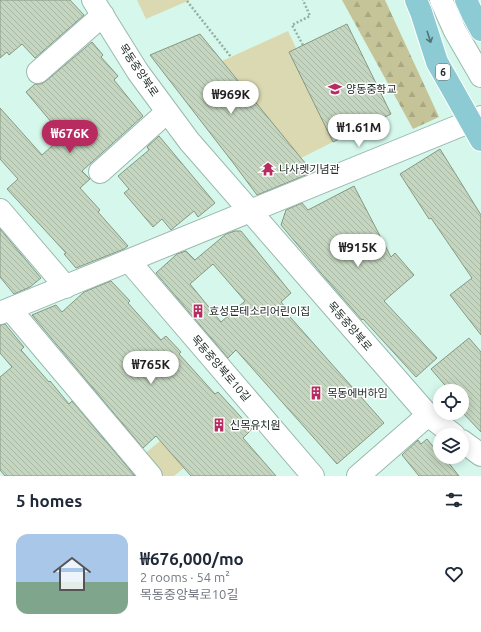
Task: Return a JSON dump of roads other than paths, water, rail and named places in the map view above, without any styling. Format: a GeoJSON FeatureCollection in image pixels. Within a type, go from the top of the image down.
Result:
{"type":"FeatureCollection","features":[{"type":"Feature","properties":{"kind":"main road"},"geometry":{"type":"LineString","coordinates":[[466,0],[481,30]]}},
{"type":"Feature","properties":{"kind":"main road","name":"6"},"geometry":{"type":"LineString","coordinates":[[418,6],[437,62],[478,126]]}},
{"type":"Feature","properties":{"kind":"street"},"geometry":{"type":"LineString","coordinates":[[418,6],[446,1],[455,31],[481,76]]}},
{"type":"Feature","properties":{"kind":"street"},"geometry":{"type":"LineString","coordinates":[[38,72],[98,8]]}},
{"type":"Feature","properties":{"kind":"street","name":"목동중앙북로"},"geometry":{"type":"LineString","coordinates":[[98,8],[138,72],[189,141],[428,415],[445,428]]}},
{"type":"Feature","properties":{"kind":"street"},"geometry":{"type":"LineString","coordinates":[[100,172],[167,112]]}},
{"type":"Feature","properties":{"kind":"street"},"geometry":{"type":"LineString","coordinates":[[151,476],[5,311],[249,211],[478,126]]}},
{"type":"Feature","properties":{"kind":"street"},"geometry":{"type":"LineString","coordinates":[[0,210],[66,287]]}},
{"type":"Feature","properties":{"kind":"street","name":"목동중앙북로10길"},"geometry":{"type":"LineString","coordinates":[[129,261],[313,476]]}},
{"type":"Feature","properties":{"kind":"street"},"geometry":{"type":"LineString","coordinates":[[358,476],[428,415]]}},
{"type":"Feature","properties":{"kind":"street"},"geometry":{"type":"LineString","coordinates":[[469,446],[481,455]]}},
{"type":"Feature","properties":{"kind":"place","name":"양동중학교"},"geometry":{"type":"Point","coordinates":[335,89]}},
{"type":"Feature","properties":{"kind":"place","name":"나사렛기념관"},"geometry":{"type":"Point","coordinates":[268,169]}},
{"type":"Feature","properties":{"kind":"place","name":"효성몬테소리어린이집"},"geometry":{"type":"Point","coordinates":[198,311]}},
{"type":"Feature","properties":{"kind":"place","name":"목동에버하임"},"geometry":{"type":"Point","coordinates":[316,393]}},
{"type":"Feature","properties":{"kind":"place","name":"신목유치원"},"geometry":{"type":"Point","coordinates":[219,425]}}]}
